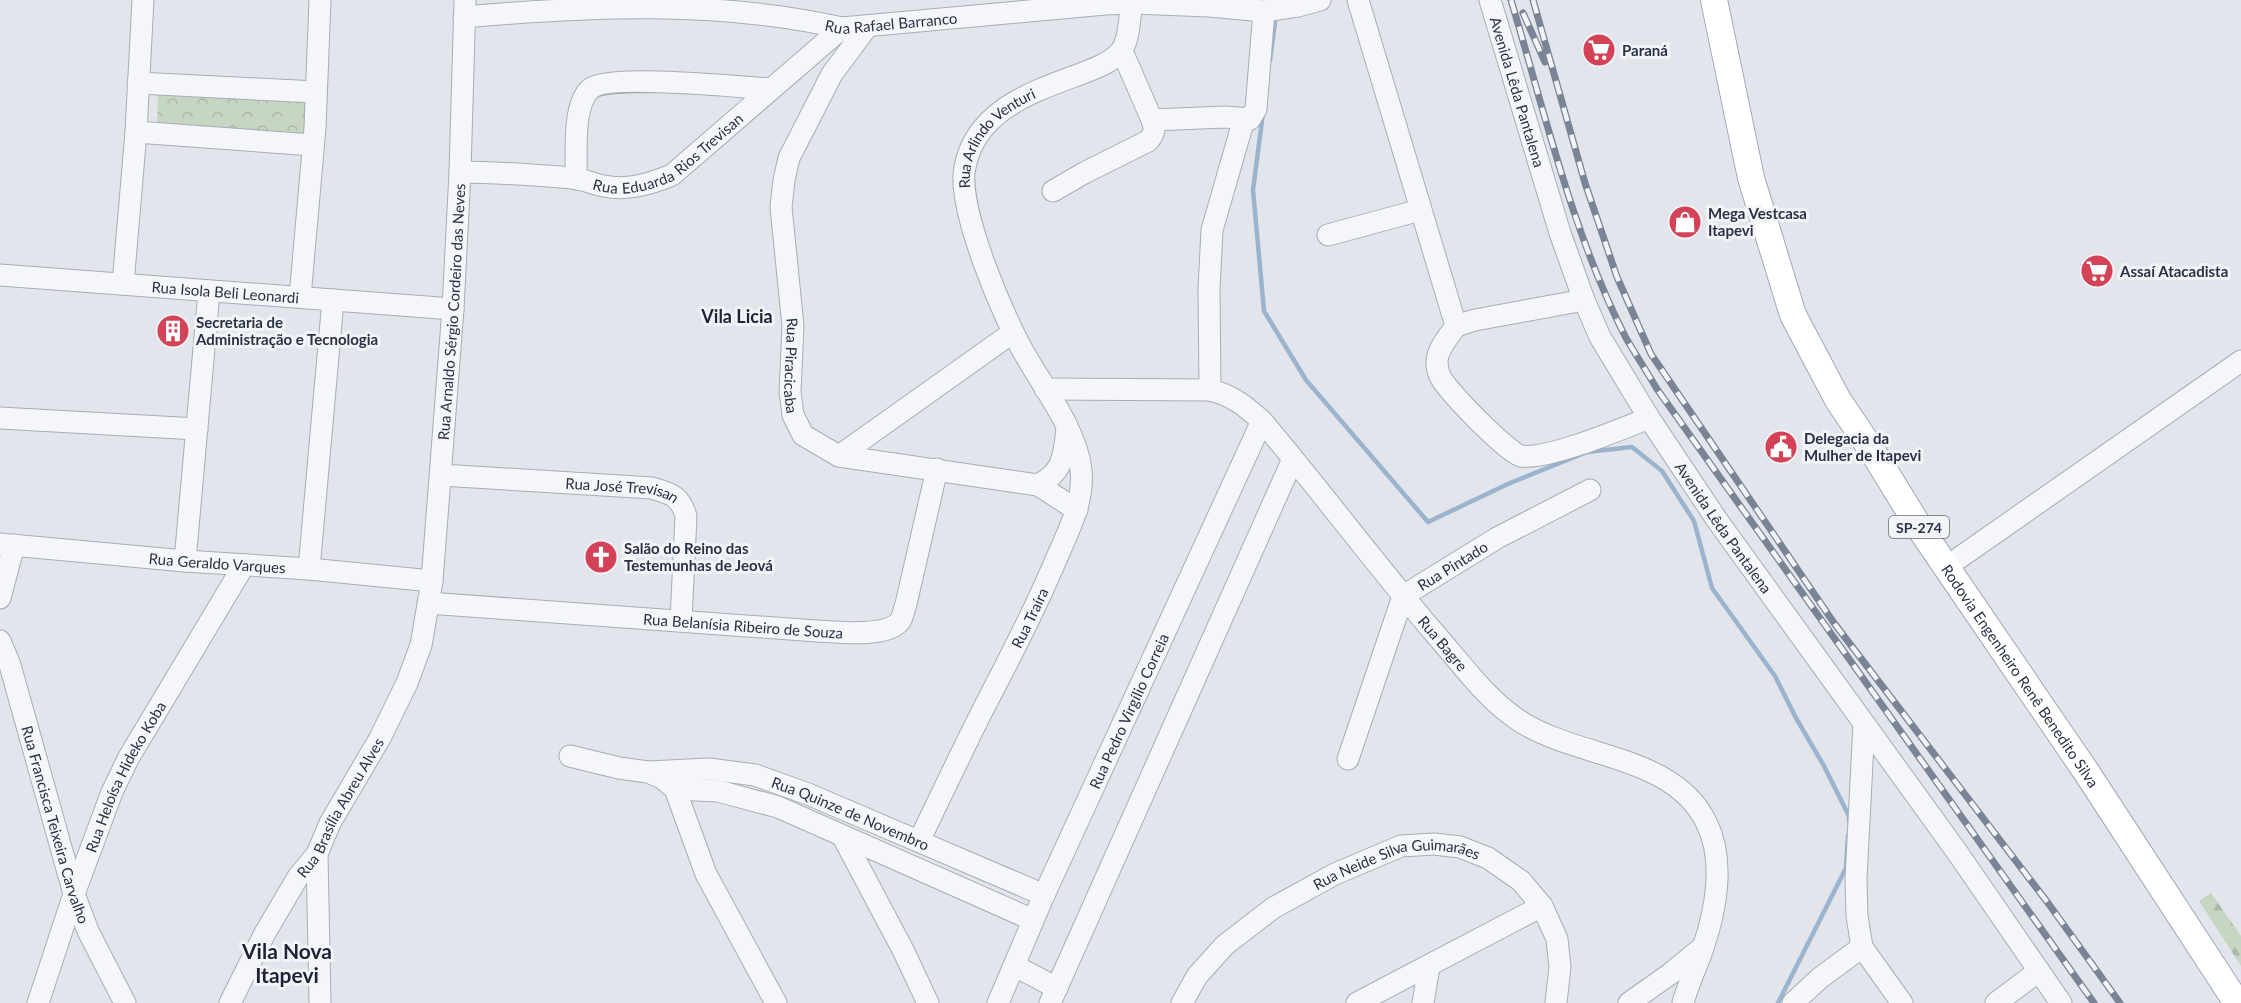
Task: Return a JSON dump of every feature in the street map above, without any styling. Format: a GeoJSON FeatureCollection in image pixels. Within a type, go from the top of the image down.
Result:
{"type":"FeatureCollection","features":[{"type":"Feature","properties":{"kind":"main road","name":"Rodovia Engenheiro Renê Benedito Silva"},"geometry":{"type":"LineString","coordinates":[[1714,0],[1751,178],[1792,315],[1838,400],[1921,530],[2087,773],[2237,1003]]}},
{"type":"Feature","properties":{"kind":"main road","name":"Rodovia Engenheiro Renê Benedito Silva"},"geometry":{"type":"LineString","coordinates":[[1728,0],[1747,101],[1773,210],[1797,289],[1839,373],[1932,522],[1959,558],[2241,979]]}},
{"type":"Feature","properties":{"kind":"street"},"geometry":{"type":"LineString","coordinates":[[123,284],[136,132],[143,0]]}},
{"type":"Feature","properties":{"kind":"street"},"geometry":{"type":"LineString","coordinates":[[300,297],[313,145],[320,0]]}},
{"type":"Feature","properties":{"kind":"street","name":"Rua Rafael Barranco"},"geometry":{"type":"LineString","coordinates":[[464,9],[679,3],[800,17],[842,28],[1130,2],[1264,11],[1320,0]]}},
{"type":"Feature","properties":{"kind":"street"},"geometry":{"type":"LineString","coordinates":[[1358,0],[1456,326]]}},
{"type":"Feature","properties":{"kind":"street","name":"Avenida Lêda Pantalena"},"geometry":{"type":"LineString","coordinates":[[1490,0],[1560,233],[1600,337],[1649,418],[1717,520],[2061,1003]]}},
{"type":"Feature","properties":{"kind":"street"},"geometry":{"type":"LineString","coordinates":[[1053,191],[1109,159],[1148,141],[1155,130],[1122,51],[1126,42],[1130,2]]}},
{"type":"Feature","properties":{"kind":"street","name":"Rua Arnaldo Sérgio Cordeiro das Neves"},"geometry":{"type":"LineString","coordinates":[[428,603],[432,581],[453,309],[460,172],[464,9]]}},
{"type":"Feature","properties":{"kind":"street"},"geometry":{"type":"LineString","coordinates":[[1152,120],[1250,118],[1256,109],[1264,11]]}},
{"type":"Feature","properties":{"kind":"street","name":"Rua Piracicaba"},"geometry":{"type":"LineString","coordinates":[[867,27],[832,74],[793,150],[784,180],[780,207],[794,326],[790,392],[794,415],[803,435],[839,456],[1038,485],[1077,510]]}},
{"type":"Feature","properties":{"kind":"street","name":"Rua Eduarda Rios Trevisan"},"geometry":{"type":"LineString","coordinates":[[460,172],[576,179],[606,187],[631,188],[651,184],[672,175],[842,28]]}},
{"type":"Feature","properties":{"kind":"street","name":"Rua Arlindo Venturi"},"geometry":{"type":"LineString","coordinates":[[1045,389],[1012,333],[964,199],[964,168],[972,144],[993,117],[1020,98],[1097,68],[1122,51]]}},
{"type":"Feature","properties":{"kind":"street"},"geometry":{"type":"LineString","coordinates":[[576,179],[579,114],[588,91],[595,85],[613,81],[770,89]]}},
{"type":"Feature","properties":{"kind":"street"},"geometry":{"type":"LineString","coordinates":[[138,83],[316,92]]}},
{"type":"Feature","properties":{"kind":"street"},"geometry":{"type":"LineString","coordinates":[[1210,390],[1209,288],[1212,230],[1244,119]]}},
{"type":"Feature","properties":{"kind":"street"},"geometry":{"type":"LineString","coordinates":[[136,132],[313,145]]}},
{"type":"Feature","properties":{"kind":"street"},"geometry":{"type":"LineString","coordinates":[[1328,235],[1420,210]]}},
{"type":"Feature","properties":{"kind":"street","name":"Rua Isola Beli Leonardi"},"geometry":{"type":"LineString","coordinates":[[0,275],[453,309]]}},
{"type":"Feature","properties":{"kind":"street"},"geometry":{"type":"LineString","coordinates":[[185,561],[209,292]]}},
{"type":"Feature","properties":{"kind":"street"},"geometry":{"type":"LineString","coordinates":[[309,568],[333,300]]}},
{"type":"Feature","properties":{"kind":"street"},"geometry":{"type":"LineString","coordinates":[[1584,300],[1475,320],[1456,326],[1442,346],[1437,360],[1440,376],[1479,421],[1508,449],[1520,456],[1536,456],[1563,449],[1649,418]]}},
{"type":"Feature","properties":{"kind":"street"},"geometry":{"type":"LineString","coordinates":[[839,456],[1012,333]]}},
{"type":"Feature","properties":{"kind":"street"},"geometry":{"type":"LineString","coordinates":[[1959,558],[2241,361]]}},
{"type":"Feature","properties":{"kind":"street","name":"Rua Bagre"},"geometry":{"type":"LineString","coordinates":[[1045,389],[1210,390],[1228,394],[1262,421],[1403,596],[1490,697],[1513,717],[1533,730],[1600,752],[1664,778],[1689,797],[1707,823],[1717,857],[1717,887],[1704,946],[1683,1003]]}},
{"type":"Feature","properties":{"kind":"street","name":"Rua Traíra"},"geometry":{"type":"LineString","coordinates":[[919,841],[1034,612],[1077,510],[1081,470],[1077,451],[1067,427],[1045,389]]}},
{"type":"Feature","properties":{"kind":"street"},"geometry":{"type":"LineString","coordinates":[[0,418],[196,429]]}},
{"type":"Feature","properties":{"kind":"street","name":"Rua Pedro Virgílio Correia"},"geometry":{"type":"LineString","coordinates":[[998,1003],[1044,895],[1262,421]]}},
{"type":"Feature","properties":{"kind":"street"},"geometry":{"type":"LineString","coordinates":[[1038,485],[1051,479],[1059,467],[1064,452],[1067,427]]}},
{"type":"Feature","properties":{"kind":"street"},"geometry":{"type":"LineString","coordinates":[[1015,966],[1054,996],[1293,459]]}},
{"type":"Feature","properties":{"kind":"street","name":"Rua Belanísia Ribeiro de Souza"},"geometry":{"type":"LineString","coordinates":[[428,603],[681,620],[818,632],[876,632],[890,629],[900,621],[906,604],[937,469]]}},
{"type":"Feature","properties":{"kind":"street","name":"Rua José Trevisan"},"geometry":{"type":"LineString","coordinates":[[441,475],[652,488],[670,493],[682,503],[686,516],[681,620]]}},
{"type":"Feature","properties":{"kind":"street","name":"Rua Pintado"},"geometry":{"type":"LineString","coordinates":[[1348,759],[1403,596],[1497,538],[1590,490]]}},
{"type":"Feature","properties":{"kind":"street"},"geometry":{"type":"LineString","coordinates":[[0,598],[7,545]]}},
{"type":"Feature","properties":{"kind":"street","name":"Rua Geraldo Varques"},"geometry":{"type":"LineString","coordinates":[[7,545],[185,561],[309,568],[432,581]]}},
{"type":"Feature","properties":{"kind":"street","name":"Rua Heloísa Hideko Koba"},"geometry":{"type":"LineString","coordinates":[[38,1003],[74,894],[112,792],[129,758],[244,565]]}},
{"type":"Feature","properties":{"kind":"street","name":"Rua Brasília Abreu Alves"},"geometry":{"type":"LineString","coordinates":[[230,1003],[265,933],[298,877],[317,854],[326,830],[380,738],[407,683],[421,645],[428,603]]}},
{"type":"Feature","properties":{"kind":"street","name":"Rua Francisca Teixeira Carvalho"},"geometry":{"type":"LineString","coordinates":[[0,640],[10,665],[74,894],[88,931],[125,1003]]}},
{"type":"Feature","properties":{"kind":"street"},"geometry":{"type":"LineString","coordinates":[[1864,724],[1856,879],[1857,916],[1862,947],[1902,1003]]}},
{"type":"Feature","properties":{"kind":"street"},"geometry":{"type":"LineString","coordinates":[[570,756],[674,779],[706,874],[776,1003]]}},
{"type":"Feature","properties":{"kind":"street","name":"Rua Quinze de Novembro"},"geometry":{"type":"LineString","coordinates":[[674,779],[709,769],[755,776],[808,794],[1044,895]]}},
{"type":"Feature","properties":{"kind":"street","name":"Rua Quinze de Novembro"},"geometry":{"type":"LineString","coordinates":[[674,779],[778,807],[1033,920]]}},
{"type":"Feature","properties":{"kind":"street"},"geometry":{"type":"LineString","coordinates":[[843,837],[903,950],[928,1003]]}},
{"type":"Feature","properties":{"kind":"street","name":"Rua Neide Silva Guimarães"},"geometry":{"type":"LineString","coordinates":[[1182,1003],[1197,976],[1225,945],[1273,908],[1335,874],[1401,846],[1434,844],[1460,847],[1488,858],[1521,881],[1542,906],[1557,939],[1560,968],[1556,1003]]}},
{"type":"Feature","properties":{"kind":"street"},"geometry":{"type":"LineString","coordinates":[[317,854],[320,1003]]}},
{"type":"Feature","properties":{"kind":"street"},"geometry":{"type":"LineString","coordinates":[[1357,1003],[1542,906]]}},
{"type":"Feature","properties":{"kind":"street"},"geometry":{"type":"LineString","coordinates":[[1629,1003],[1704,946]]}},
{"type":"Feature","properties":{"kind":"street"},"geometry":{"type":"LineString","coordinates":[[1793,1003],[1820,978],[1862,947]]}},
{"type":"Feature","properties":{"kind":"street"},"geometry":{"type":"LineString","coordinates":[[1423,1003],[1429,966]]}},
{"type":"Feature","properties":{"kind":"street"},"geometry":{"type":"LineString","coordinates":[[1996,1003],[2039,971]]}},
{"type":"Feature","properties":{"kind":"green space"},"geometry":{"type":"Polygon","coordinates":[[[158,90],[311,101],[309,139],[157,127],[158,90]]]}},
{"type":"Feature","properties":{"kind":"green space"},"geometry":{"type":"Polygon","coordinates":[[[2211,893],[2241,936],[2241,966],[2199,901],[2211,893]]]}},
{"type":"Feature","properties":{"kind":"waterway"},"geometry":{"type":"LineString","coordinates":[[1270,60],[1275,22]]}},
{"type":"Feature","properties":{"kind":"waterway"},"geometry":{"type":"LineString","coordinates":[[1263,113],[1253,190],[1264,311],[1306,380],[1428,522],[1510,483],[1587,452],[1632,447],[1662,471],[1694,521],[1712,588],[1775,676],[1824,766],[1849,816],[1849,821]]}},
{"type":"Feature","properties":{"kind":"waterway"},"geometry":{"type":"LineString","coordinates":[[1778,1003],[1846,868],[1848,836]]}},
{"type":"Feature","properties":{"kind":"railway"},"geometry":{"type":"LineString","coordinates":[[1511,0],[1575,215],[1590,257],[1626,338],[1657,389],[2094,1003]]}},
{"type":"Feature","properties":{"kind":"railway"},"geometry":{"type":"LineString","coordinates":[[1533,0],[1585,183],[1617,277],[1651,354],[1834,623],[2048,903],[2120,1003]]}},
{"type":"Feature","properties":{"kind":"railway"},"geometry":{"type":"LineString","coordinates":[[1523,13],[1545,62]]}},
{"type":"Feature","properties":{"kind":"place","name":"Paraná"},"geometry":{"type":"Point","coordinates":[1599,50]}},
{"type":"Feature","properties":{"kind":"place","name":"Mega Vestcasa Itapevi"},"geometry":{"type":"Point","coordinates":[1685,222]}},
{"type":"Feature","properties":{"kind":"place","name":"Assaí Atacadista"},"geometry":{"type":"Point","coordinates":[2097,271]}},
{"type":"Feature","properties":{"kind":"place","name":"Secretaria de Administração e Tecnologia"},"geometry":{"type":"Point","coordinates":[173,331]}},
{"type":"Feature","properties":{"kind":"place","name":"Delegacia da Mulher de Itapevi"},"geometry":{"type":"Point","coordinates":[1781,447]}},
{"type":"Feature","properties":{"kind":"place","name":"Salão do Reino das Testemunhas de Jeová"},"geometry":{"type":"Point","coordinates":[601,557]}},
{"type":"Feature","properties":{"kind":"district","name":"Vila Licia"},"geometry":{"type":"Point","coordinates":[737,316]}},
{"type":"Feature","properties":{"kind":"district","name":"Vila Nova Itapevi"},"geometry":{"type":"Point","coordinates":[287,962]}}]}
